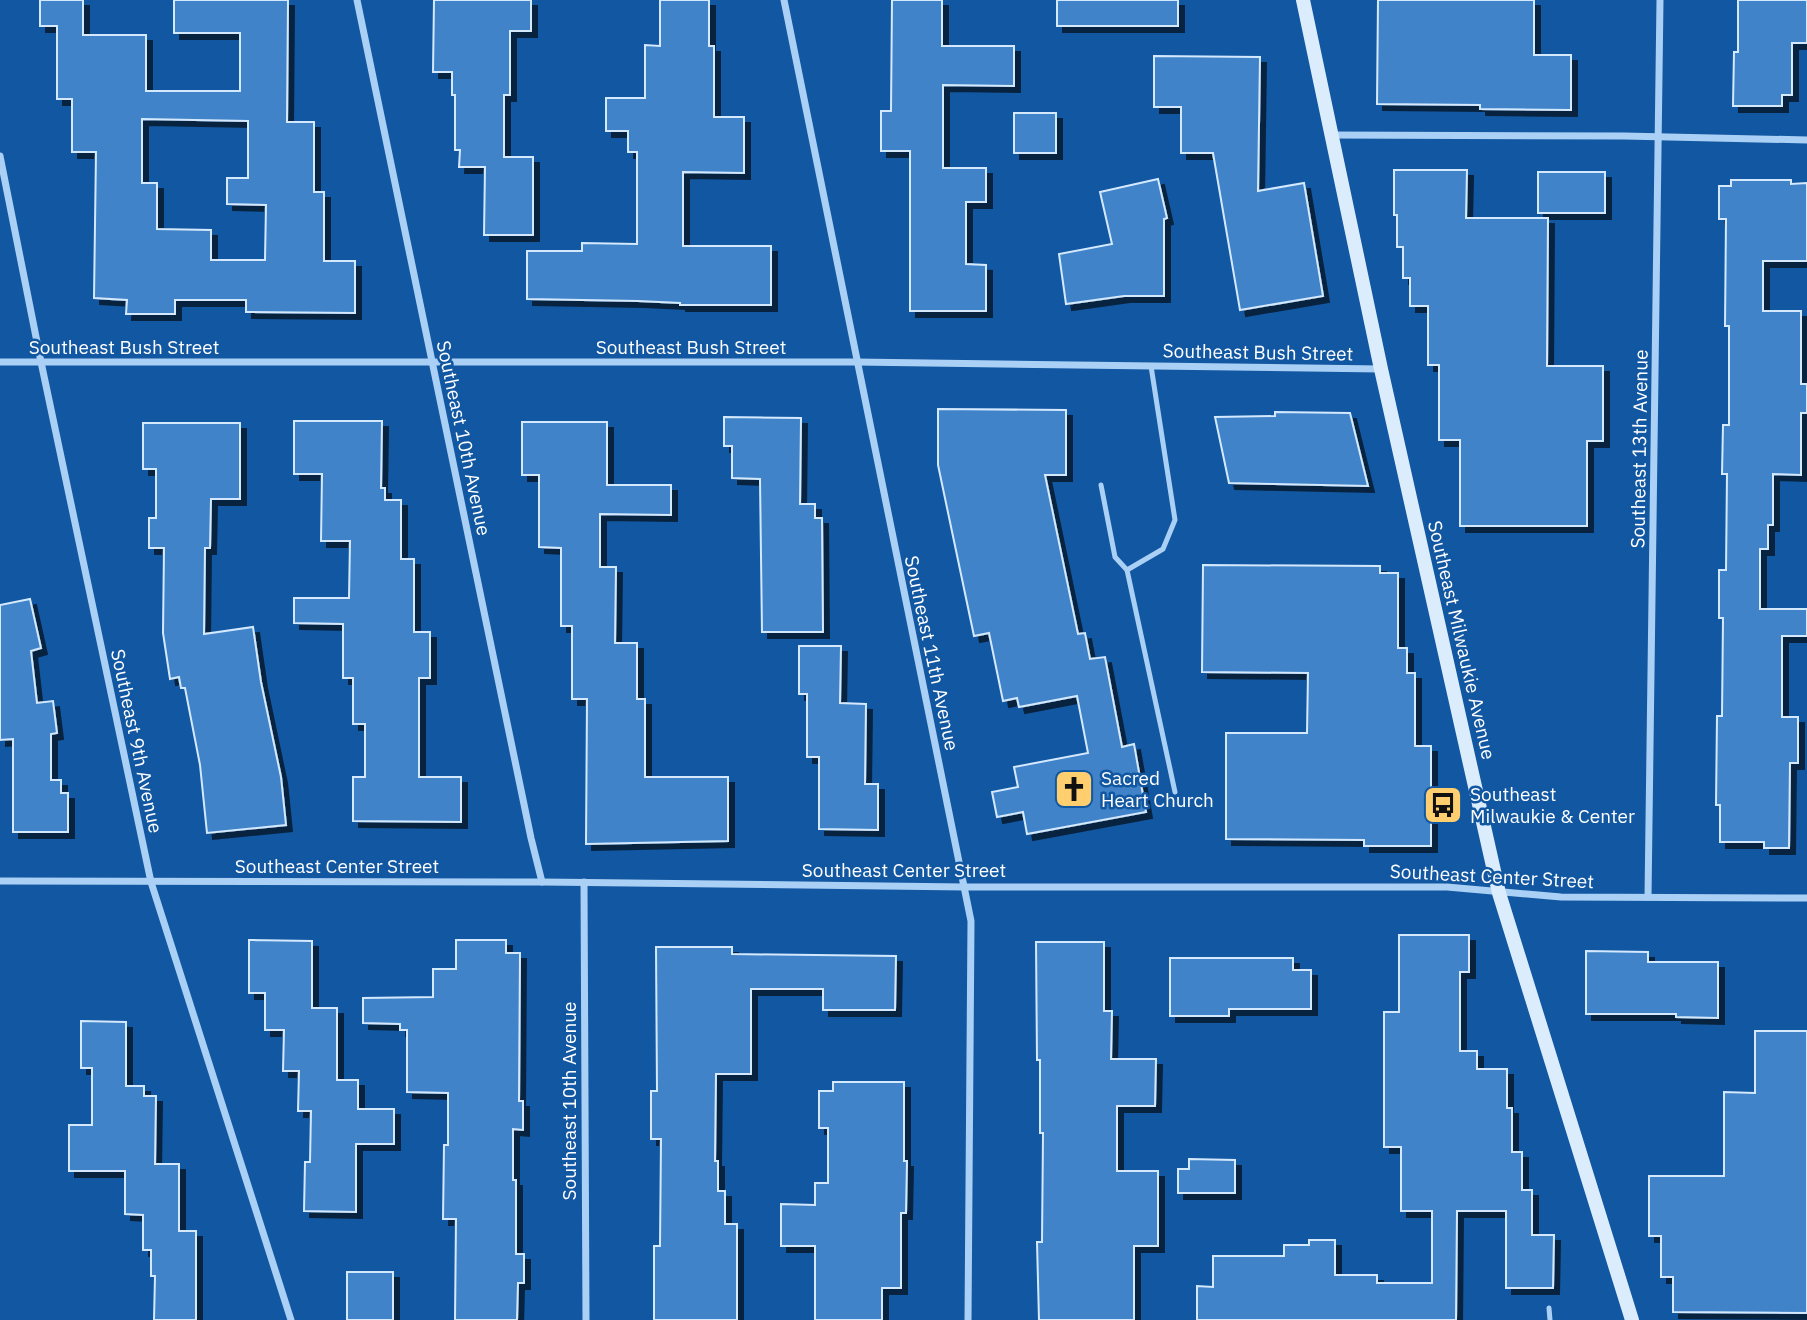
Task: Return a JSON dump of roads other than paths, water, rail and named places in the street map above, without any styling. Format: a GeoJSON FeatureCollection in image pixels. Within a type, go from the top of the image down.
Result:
{"type":"FeatureCollection","features":[{"type":"Feature","properties":{"kind":"main road","name":"Southeast Milwaukie Avenue"},"geometry":{"type":"LineString","coordinates":[[1303,0],[1381,369],[1499,893],[1632,1320]]}},
{"type":"Feature","properties":{"kind":"street","name":"Southeast 10th Avenue"},"geometry":{"type":"LineString","coordinates":[[356,0],[542,882]]}},
{"type":"Feature","properties":{"kind":"street","name":"Southeast 11th Avenue"},"geometry":{"type":"LineString","coordinates":[[783,0],[971,921],[968,1320]]}},
{"type":"Feature","properties":{"kind":"street","name":"Southeast 13th Avenue"},"geometry":{"type":"LineString","coordinates":[[1648,897],[1660,0]]}},
{"type":"Feature","properties":{"kind":"street"},"geometry":{"type":"LineString","coordinates":[[1330,135],[1807,141]]}},
{"type":"Feature","properties":{"kind":"street","name":"Southeast 9th Avenue"},"geometry":{"type":"LineString","coordinates":[[0,156],[151,882],[291,1320]]}},
{"type":"Feature","properties":{"kind":"street","name":"Southeast Bush Street"},"geometry":{"type":"LineString","coordinates":[[0,362],[856,362],[1381,369]]}},
{"type":"Feature","properties":{"kind":"street","name":"Southeast Center Street"},"geometry":{"type":"LineString","coordinates":[[0,881],[1447,887],[1561,897],[1807,898]]}},
{"type":"Feature","properties":{"kind":"street","name":"Southeast 10th Avenue"},"geometry":{"type":"LineString","coordinates":[[584,882],[586,1320]]}},
{"type":"Feature","properties":{"kind":"lane"},"geometry":{"type":"LineString","coordinates":[[1127,570],[1163,549],[1175,520],[1151,366]]}},
{"type":"Feature","properties":{"kind":"lane"},"geometry":{"type":"LineString","coordinates":[[1101,485],[1115,557],[1127,570],[1175,792]]}},
{"type":"Feature","properties":{"kind":"lane"},"geometry":{"type":"LineString","coordinates":[[1549,1308],[1550,1320]]}},
{"type":"Feature","properties":{"kind":"place","name":"Sacred Heart Church"},"geometry":{"type":"Point","coordinates":[1074,789]}},
{"type":"Feature","properties":{"kind":"place","name":"Southeast Milwaukie & Center"},"geometry":{"type":"Point","coordinates":[1443,805]}}]}
